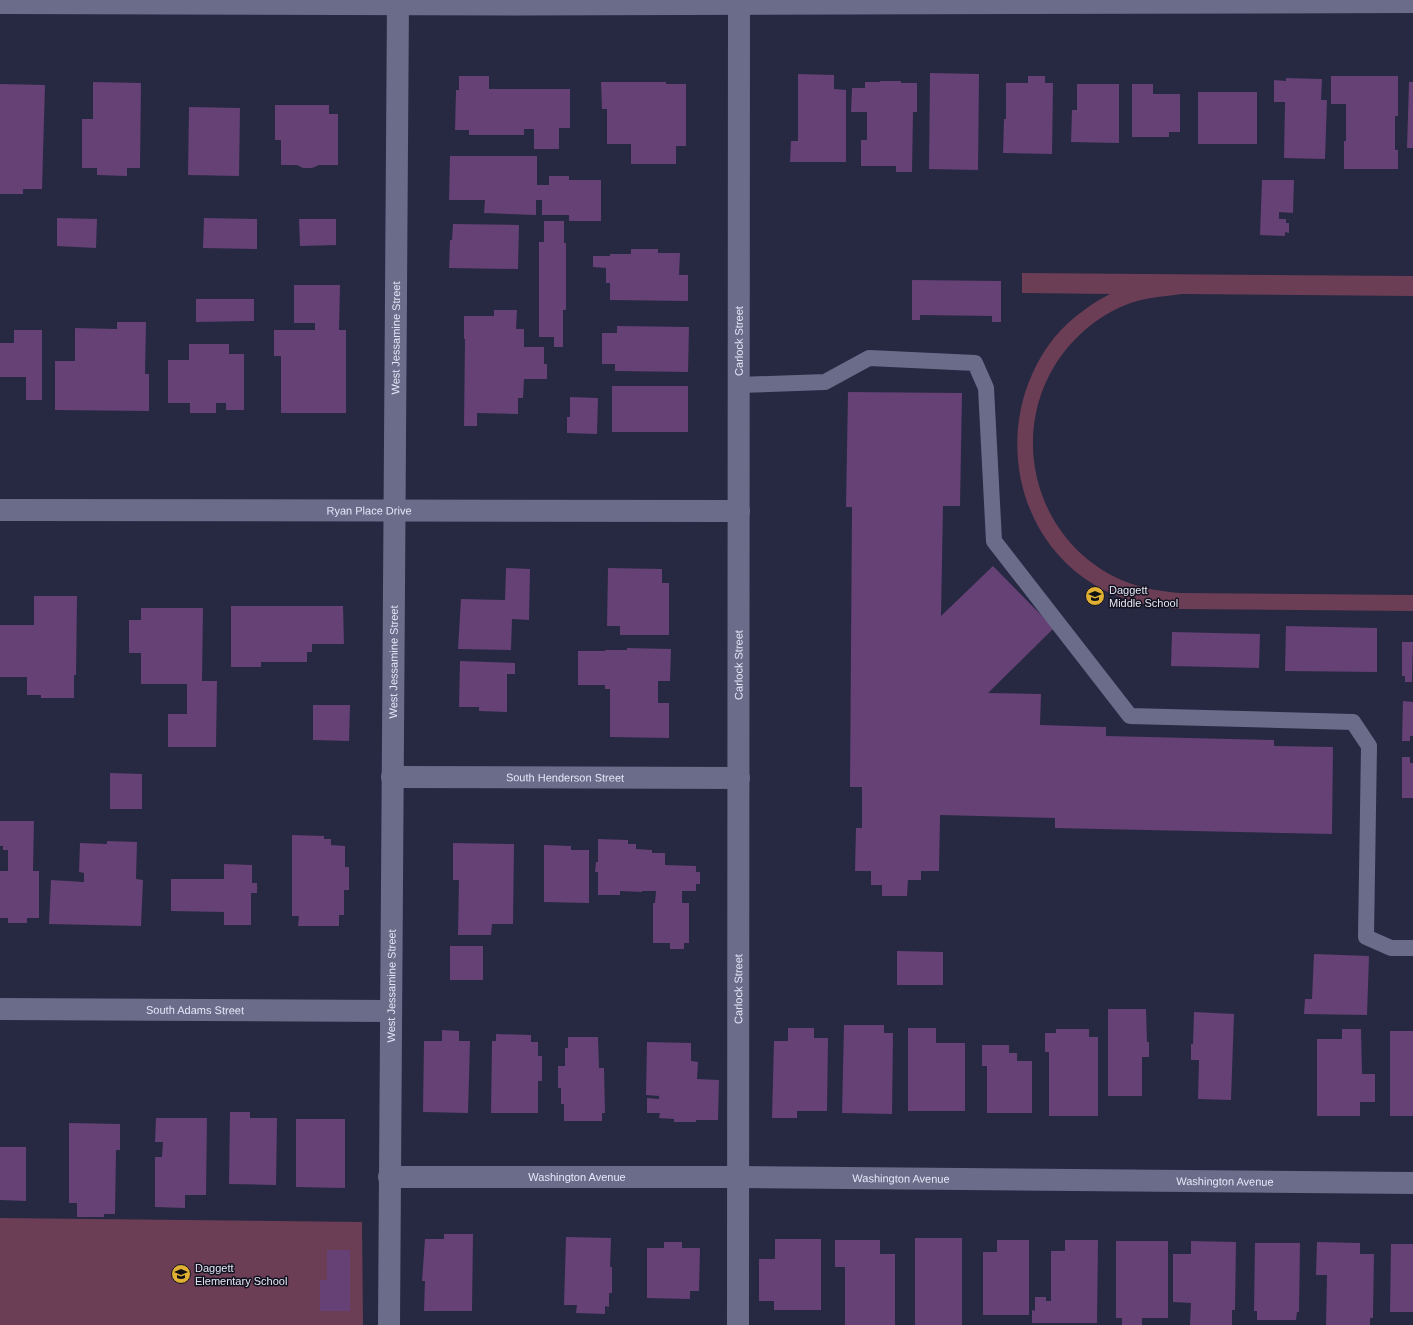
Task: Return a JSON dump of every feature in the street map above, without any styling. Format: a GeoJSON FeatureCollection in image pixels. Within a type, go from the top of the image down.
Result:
{"type":"FeatureCollection","features":[{"type":"Feature","properties":{"kind":"street"},"geometry":{"type":"LineString","coordinates":[[0,3],[739,5],[1413,2]]}},
{"type":"Feature","properties":{"kind":"street","name":"West Jessamine Street"},"geometry":{"type":"LineString","coordinates":[[389,1325],[398,3]]}},
{"type":"Feature","properties":{"kind":"street","name":"Carlock Street"},"geometry":{"type":"LineString","coordinates":[[738,1325],[739,5]]}},
{"type":"Feature","properties":{"kind":"street","name":"Ryan Place Drive"},"geometry":{"type":"LineString","coordinates":[[0,510],[739,511]]}},
{"type":"Feature","properties":{"kind":"street","name":"South Henderson Street"},"geometry":{"type":"LineString","coordinates":[[392,777],[739,778]]}},
{"type":"Feature","properties":{"kind":"street","name":"South Adams Street"},"geometry":{"type":"LineString","coordinates":[[0,1009],[391,1011]]}},
{"type":"Feature","properties":{"kind":"street","name":"Washington Avenue"},"geometry":{"type":"LineString","coordinates":[[389,1177],[739,1177],[1413,1183]]}},
{"type":"Feature","properties":{"kind":"lane"},"geometry":{"type":"LineString","coordinates":[[739,385],[825,382],[869,358],[975,363],[986,388],[994,541],[1130,716],[1354,722],[1369,746],[1366,937],[1391,948],[1413,948]]}},
{"type":"Feature","properties":{"kind":"shaded area"},"geometry":{"type":"Polygon","coordinates":[[[1022,273],[1413,276],[1413,296],[1182,294],[1148,298],[1124,305],[1101,318],[1080,334],[1055,365],[1041,393],[1034,423],[1033,453],[1038,483],[1049,511],[1065,536],[1087,558],[1121,580],[1146,588],[1180,593],[1413,595],[1413,611],[1180,609],[1154,606],[1130,600],[1107,591],[1084,578],[1059,556],[1040,530],[1027,501],[1019,470],[1017,438],[1022,406],[1032,375],[1048,346],[1061,330],[1076,316],[1110,294],[1022,293],[1022,273]]]}},
{"type":"Feature","properties":{"kind":"shaded area","name":"Daggett Elementary School"},"geometry":{"type":"Polygon","coordinates":[[[0,1218],[362,1222],[363,1325],[0,1325],[0,1218]]]}},
{"type":"Feature","properties":{"kind":"building"},"geometry":{"type":"Polygon","coordinates":[[[930,73],[979,74],[978,170],[929,169],[930,73]]]}},
{"type":"Feature","properties":{"kind":"building"},"geometry":{"type":"Polygon","coordinates":[[[798,74],[834,75],[834,89],[846,90],[846,162],[790,162],[791,141],[798,141],[798,74]]]}},
{"type":"Feature","properties":{"kind":"building"},"geometry":{"type":"Polygon","coordinates":[[[459,76],[489,76],[489,89],[570,89],[570,128],[559,128],[559,149],[534,149],[534,129],[524,129],[524,135],[469,135],[469,130],[455,130],[456,90],[459,90],[459,76]]]}},
{"type":"Feature","properties":{"kind":"building"},"geometry":{"type":"Polygon","coordinates":[[[1028,76],[1045,76],[1045,83],[1053,83],[1052,154],[1003,153],[1004,119],[1006,119],[1006,83],[1028,83],[1028,76]]]}},
{"type":"Feature","properties":{"kind":"building"},"geometry":{"type":"Polygon","coordinates":[[[1331,76],[1398,76],[1398,116],[1395,116],[1395,150],[1398,150],[1398,169],[1344,169],[1346,104],[1331,104],[1331,76]]]}},
{"type":"Feature","properties":{"kind":"building"},"geometry":{"type":"Polygon","coordinates":[[[1286,78],[1322,79],[1321,100],[1327,100],[1325,159],[1284,158],[1285,102],[1274,102],[1274,80],[1286,81],[1286,78]]]}},
{"type":"Feature","properties":{"kind":"building"},"geometry":{"type":"Polygon","coordinates":[[[880,81],[917,83],[917,112],[913,112],[912,172],[896,172],[896,166],[861,166],[861,140],[867,140],[867,112],[851,112],[852,88],[865,88],[865,82],[880,81]]]}},
{"type":"Feature","properties":{"kind":"building"},"geometry":{"type":"Polygon","coordinates":[[[93,82],[141,83],[140,168],[127,168],[127,176],[97,175],[97,168],[82,168],[82,119],[93,119],[93,82]]]}},
{"type":"Feature","properties":{"kind":"building"},"geometry":{"type":"Polygon","coordinates":[[[601,82],[666,82],[666,84],[686,84],[686,146],[676,146],[676,164],[631,164],[631,144],[607,144],[607,109],[602,109],[601,82]]]}},
{"type":"Feature","properties":{"kind":"building"},"geometry":{"type":"Polygon","coordinates":[[[1409,82],[1413,82],[1413,148],[1407,148],[1409,82]]]}},
{"type":"Feature","properties":{"kind":"building"},"geometry":{"type":"Polygon","coordinates":[[[0,84],[45,85],[42,189],[23,189],[23,194],[0,194],[0,84]]]}},
{"type":"Feature","properties":{"kind":"building"},"geometry":{"type":"Polygon","coordinates":[[[1077,84],[1119,84],[1119,143],[1071,142],[1072,110],[1077,110],[1077,84]]]}},
{"type":"Feature","properties":{"kind":"building"},"geometry":{"type":"Polygon","coordinates":[[[1132,84],[1153,84],[1153,94],[1180,94],[1180,132],[1169,132],[1169,137],[1132,137],[1132,84]]]}},
{"type":"Feature","properties":{"kind":"building"},"geometry":{"type":"Polygon","coordinates":[[[1198,92],[1257,92],[1257,144],[1198,144],[1198,92]]]}},
{"type":"Feature","properties":{"kind":"building"},"geometry":{"type":"Polygon","coordinates":[[[275,105],[329,105],[329,114],[338,114],[338,165],[319,165],[312,168],[303,168],[297,165],[281,165],[281,140],[275,140],[275,105]]]}},
{"type":"Feature","properties":{"kind":"building"},"geometry":{"type":"Polygon","coordinates":[[[189,107],[240,108],[239,176],[188,175],[189,107]]]}},
{"type":"Feature","properties":{"kind":"building"},"geometry":{"type":"Polygon","coordinates":[[[450,156],[537,156],[537,185],[549,185],[549,176],[569,176],[569,180],[601,180],[601,221],[569,221],[569,215],[542,215],[542,200],[536,200],[536,215],[484,213],[485,200],[449,200],[450,156]]]}},
{"type":"Feature","properties":{"kind":"building"},"geometry":{"type":"Polygon","coordinates":[[[1262,180],[1294,180],[1293,213],[1279,212],[1279,219],[1286,219],[1286,223],[1289,223],[1289,233],[1285,232],[1285,236],[1260,235],[1262,180]]]}},
{"type":"Feature","properties":{"kind":"building"},"geometry":{"type":"Polygon","coordinates":[[[57,218],[97,219],[96,248],[57,246],[57,218]]]}},
{"type":"Feature","properties":{"kind":"building"},"geometry":{"type":"Polygon","coordinates":[[[204,218],[257,219],[257,249],[203,248],[204,218]]]}},
{"type":"Feature","properties":{"kind":"building"},"geometry":{"type":"Polygon","coordinates":[[[299,219],[336,219],[336,245],[300,246],[299,219]]]}},
{"type":"Feature","properties":{"kind":"building"},"geometry":{"type":"Polygon","coordinates":[[[544,221],[564,221],[564,243],[566,243],[566,310],[563,310],[563,347],[554,347],[554,337],[539,337],[539,242],[544,242],[544,221]]]}},
{"type":"Feature","properties":{"kind":"building"},"geometry":{"type":"Polygon","coordinates":[[[453,224],[519,225],[518,269],[449,268],[450,240],[452,240],[453,224]]]}},
{"type":"Feature","properties":{"kind":"building"},"geometry":{"type":"Polygon","coordinates":[[[631,249],[658,249],[658,253],[680,253],[679,275],[688,275],[688,301],[610,300],[610,283],[606,283],[606,268],[593,267],[593,256],[631,254],[631,249]]]}},
{"type":"Feature","properties":{"kind":"building"},"geometry":{"type":"Polygon","coordinates":[[[912,280],[1001,281],[1001,322],[992,322],[992,316],[920,315],[920,320],[912,320],[912,280]]]}},
{"type":"Feature","properties":{"kind":"building"},"geometry":{"type":"Polygon","coordinates":[[[294,285],[340,285],[339,330],[346,330],[346,413],[281,413],[281,356],[274,356],[274,330],[315,330],[315,323],[294,323],[294,285]]]}},
{"type":"Feature","properties":{"kind":"building"},"geometry":{"type":"Polygon","coordinates":[[[196,299],[254,299],[254,321],[196,322],[196,299]]]}},
{"type":"Feature","properties":{"kind":"building"},"geometry":{"type":"Polygon","coordinates":[[[494,310],[517,310],[516,329],[524,329],[524,347],[544,347],[544,364],[547,364],[547,379],[524,379],[523,398],[518,398],[518,414],[477,413],[477,426],[464,426],[464,316],[494,316],[494,310]]]}},
{"type":"Feature","properties":{"kind":"building"},"geometry":{"type":"Polygon","coordinates":[[[117,322],[146,322],[145,374],[149,374],[149,411],[55,410],[55,361],[75,361],[75,328],[117,329],[117,322]]]}},
{"type":"Feature","properties":{"kind":"building"},"geometry":{"type":"Polygon","coordinates":[[[617,326],[689,327],[688,372],[615,371],[615,364],[602,364],[602,333],[617,333],[617,326]]]}},
{"type":"Feature","properties":{"kind":"building"},"geometry":{"type":"Polygon","coordinates":[[[14,330],[42,330],[42,400],[26,400],[26,377],[0,377],[0,343],[14,343],[14,330]]]}},
{"type":"Feature","properties":{"kind":"building"},"geometry":{"type":"Polygon","coordinates":[[[189,344],[229,344],[229,354],[244,354],[244,410],[226,410],[226,403],[216,403],[216,413],[190,413],[190,403],[168,403],[168,360],[189,360],[189,344]]]}},
{"type":"Feature","properties":{"kind":"building"},"geometry":{"type":"Polygon","coordinates":[[[612,386],[688,386],[688,432],[612,432],[612,386]]]}},
{"type":"Feature","properties":{"kind":"building"},"geometry":{"type":"Polygon","coordinates":[[[848,392],[962,393],[960,506],[943,506],[941,616],[993,566],[1054,628],[988,693],[1041,694],[1040,725],[1106,727],[1106,736],[1274,740],[1274,746],[1333,747],[1332,834],[1055,828],[1055,818],[940,815],[939,871],[921,871],[921,880],[908,880],[907,896],[882,896],[882,885],[871,885],[871,871],[855,871],[856,828],[862,828],[862,787],[850,787],[852,507],[846,507],[848,392]]]}},
{"type":"Feature","properties":{"kind":"building"},"geometry":{"type":"Polygon","coordinates":[[[570,397],[598,398],[597,434],[567,433],[567,417],[570,417],[570,397]]]}},
{"type":"Feature","properties":{"kind":"building"},"geometry":{"type":"Polygon","coordinates":[[[506,568],[530,569],[529,620],[512,619],[511,650],[458,649],[461,599],[505,600],[506,568]]]}},
{"type":"Feature","properties":{"kind":"building"},"geometry":{"type":"Polygon","coordinates":[[[608,568],[662,569],[662,583],[669,583],[669,635],[620,635],[620,626],[607,626],[608,568]]]}},
{"type":"Feature","properties":{"kind":"building"},"geometry":{"type":"Polygon","coordinates":[[[34,596],[77,596],[76,675],[74,675],[74,698],[41,698],[41,695],[27,695],[27,677],[0,677],[0,625],[34,625],[34,596]]]}},
{"type":"Feature","properties":{"kind":"building"},"geometry":{"type":"Polygon","coordinates":[[[231,606],[343,606],[344,644],[312,644],[312,652],[307,652],[307,662],[261,662],[261,667],[231,667],[231,606]]]}},
{"type":"Feature","properties":{"kind":"building"},"geometry":{"type":"Polygon","coordinates":[[[141,608],[203,608],[202,681],[217,681],[216,747],[168,747],[168,714],[187,714],[187,684],[141,684],[141,653],[129,653],[129,620],[141,620],[141,608]]]}},
{"type":"Feature","properties":{"kind":"building"},"geometry":{"type":"Polygon","coordinates":[[[1286,626],[1377,628],[1377,672],[1285,671],[1286,626]]]}},
{"type":"Feature","properties":{"kind":"building"},"geometry":{"type":"Polygon","coordinates":[[[1172,632],[1260,634],[1259,668],[1171,666],[1172,632]]]}},
{"type":"Feature","properties":{"kind":"building"},"geometry":{"type":"Polygon","coordinates":[[[1402,642],[1413,642],[1412,682],[1405,682],[1405,676],[1402,676],[1402,642]]]}},
{"type":"Feature","properties":{"kind":"building"},"geometry":{"type":"Polygon","coordinates":[[[627,648],[671,649],[670,681],[658,681],[658,703],[669,703],[669,738],[610,737],[610,689],[605,689],[605,685],[578,685],[578,651],[627,650],[627,648]]]}},
{"type":"Feature","properties":{"kind":"building"},"geometry":{"type":"Polygon","coordinates":[[[460,661],[515,663],[515,674],[507,674],[507,712],[479,711],[479,707],[459,707],[460,661]]]}},
{"type":"Feature","properties":{"kind":"building"},"geometry":{"type":"Polygon","coordinates":[[[1403,701],[1413,702],[1413,736],[1410,736],[1410,741],[1402,741],[1403,701]]]}},
{"type":"Feature","properties":{"kind":"building"},"geometry":{"type":"Polygon","coordinates":[[[313,705],[350,705],[349,741],[313,740],[313,705]]]}},
{"type":"Feature","properties":{"kind":"building"},"geometry":{"type":"Polygon","coordinates":[[[1402,757],[1410,757],[1410,763],[1413,763],[1413,798],[1402,798],[1402,757]]]}},
{"type":"Feature","properties":{"kind":"building"},"geometry":{"type":"Polygon","coordinates":[[[110,773],[142,774],[142,809],[110,809],[110,773]]]}},
{"type":"Feature","properties":{"kind":"building"},"geometry":{"type":"Polygon","coordinates":[[[0,821],[34,821],[33,871],[39,871],[39,918],[27,918],[27,923],[8,923],[8,918],[0,918],[0,871],[8,871],[8,850],[3,850],[3,846],[0,846],[0,821]]]}},
{"type":"Feature","properties":{"kind":"building"},"geometry":{"type":"Polygon","coordinates":[[[292,835],[324,836],[324,839],[331,839],[331,845],[345,846],[345,867],[349,867],[349,890],[344,890],[344,915],[339,915],[339,926],[298,926],[299,916],[292,916],[292,835]]]}},
{"type":"Feature","properties":{"kind":"building"},"geometry":{"type":"Polygon","coordinates":[[[598,839],[628,840],[628,844],[636,844],[636,849],[652,850],[652,853],[665,853],[665,865],[696,866],[696,872],[700,872],[700,884],[696,884],[696,891],[682,891],[682,903],[689,903],[689,943],[684,943],[684,949],[670,949],[670,943],[653,943],[653,903],[655,903],[656,891],[620,891],[620,895],[598,895],[598,872],[595,872],[596,862],[598,862],[598,839]]]}},
{"type":"Feature","properties":{"kind":"building"},"geometry":{"type":"Polygon","coordinates":[[[107,841],[137,842],[136,879],[143,880],[141,926],[49,924],[51,880],[84,882],[84,873],[79,872],[80,843],[107,844],[107,841]]]}},
{"type":"Feature","properties":{"kind":"building"},"geometry":{"type":"Polygon","coordinates":[[[453,843],[514,844],[513,924],[492,924],[491,935],[458,935],[459,880],[453,880],[453,843]]]}},
{"type":"Feature","properties":{"kind":"building"},"geometry":{"type":"Polygon","coordinates":[[[544,845],[571,846],[571,850],[589,850],[589,903],[544,902],[544,845]]]}},
{"type":"Feature","properties":{"kind":"building"},"geometry":{"type":"Polygon","coordinates":[[[224,864],[252,865],[252,883],[257,883],[257,893],[251,893],[251,925],[224,925],[224,912],[171,911],[171,879],[224,879],[224,864]]]}},
{"type":"Feature","properties":{"kind":"building"},"geometry":{"type":"Polygon","coordinates":[[[450,946],[483,946],[483,980],[450,980],[450,946]]]}},
{"type":"Feature","properties":{"kind":"building"},"geometry":{"type":"Polygon","coordinates":[[[897,951],[943,952],[943,985],[897,985],[897,951]]]}},
{"type":"Feature","properties":{"kind":"building"},"geometry":{"type":"Polygon","coordinates":[[[1314,954],[1369,956],[1367,1015],[1304,1014],[1305,999],[1312,999],[1314,954]]]}},
{"type":"Feature","properties":{"kind":"building"},"geometry":{"type":"Polygon","coordinates":[[[1108,1009],[1146,1009],[1149,1057],[1142,1057],[1142,1096],[1108,1096],[1108,1009]]]}},
{"type":"Feature","properties":{"kind":"building"},"geometry":{"type":"Polygon","coordinates":[[[1194,1012],[1234,1014],[1231,1100],[1198,1099],[1199,1060],[1191,1060],[1194,1012]]]}},
{"type":"Feature","properties":{"kind":"building"},"geometry":{"type":"Polygon","coordinates":[[[844,1025],[884,1025],[884,1033],[893,1033],[892,1114],[842,1113],[844,1025]]]}},
{"type":"Feature","properties":{"kind":"building"},"geometry":{"type":"Polygon","coordinates":[[[788,1028],[814,1028],[814,1038],[828,1038],[827,1111],[797,1111],[797,1118],[772,1118],[774,1041],[788,1041],[788,1028]]]}},
{"type":"Feature","properties":{"kind":"building"},"geometry":{"type":"Polygon","coordinates":[[[908,1028],[936,1028],[936,1043],[965,1043],[965,1111],[908,1111],[908,1028]]]}},
{"type":"Feature","properties":{"kind":"building"},"geometry":{"type":"Polygon","coordinates":[[[1056,1029],[1089,1029],[1089,1037],[1098,1037],[1098,1116],[1049,1116],[1049,1052],[1045,1052],[1045,1033],[1056,1033],[1056,1029]]]}},
{"type":"Feature","properties":{"kind":"building"},"geometry":{"type":"Polygon","coordinates":[[[1342,1029],[1361,1029],[1362,1074],[1375,1074],[1375,1102],[1360,1102],[1360,1116],[1317,1116],[1317,1039],[1342,1039],[1342,1029]]]}},
{"type":"Feature","properties":{"kind":"building"},"geometry":{"type":"Polygon","coordinates":[[[442,1030],[459,1031],[459,1041],[470,1041],[468,1113],[423,1112],[424,1041],[442,1041],[442,1030]]]}},
{"type":"Feature","properties":{"kind":"building"},"geometry":{"type":"Polygon","coordinates":[[[1390,1031],[1413,1031],[1413,1116],[1390,1116],[1390,1031]]]}},
{"type":"Feature","properties":{"kind":"building"},"geometry":{"type":"Polygon","coordinates":[[[496,1034],[531,1035],[531,1042],[538,1042],[538,1056],[542,1056],[542,1081],[538,1081],[538,1113],[491,1113],[492,1041],[496,1041],[496,1034]]]}},
{"type":"Feature","properties":{"kind":"building"},"geometry":{"type":"Polygon","coordinates":[[[568,1037],[598,1037],[599,1068],[604,1068],[605,1113],[602,1113],[602,1121],[564,1121],[564,1104],[561,1104],[561,1088],[558,1088],[558,1066],[565,1066],[565,1048],[568,1048],[568,1037]]]}},
{"type":"Feature","properties":{"kind":"building"},"geometry":{"type":"Polygon","coordinates":[[[647,1042],[691,1043],[691,1061],[698,1062],[697,1079],[719,1080],[718,1120],[674,1122],[674,1119],[659,1118],[660,1113],[647,1113],[647,1098],[659,1099],[659,1096],[646,1095],[647,1042]]]}},
{"type":"Feature","properties":{"kind":"building"},"geometry":{"type":"Polygon","coordinates":[[[982,1045],[1009,1045],[1009,1053],[1017,1053],[1017,1061],[1032,1061],[1032,1113],[987,1113],[987,1066],[982,1066],[982,1045]]]}},
{"type":"Feature","properties":{"kind":"building"},"geometry":{"type":"Polygon","coordinates":[[[230,1112],[250,1112],[250,1118],[277,1118],[276,1185],[229,1184],[230,1112]]]}},
{"type":"Feature","properties":{"kind":"building"},"geometry":{"type":"Polygon","coordinates":[[[156,1118],[207,1118],[206,1195],[185,1195],[185,1208],[155,1207],[155,1157],[162,1157],[163,1142],[155,1142],[156,1118]]]}},
{"type":"Feature","properties":{"kind":"building"},"geometry":{"type":"Polygon","coordinates":[[[296,1119],[345,1119],[345,1188],[296,1187],[296,1119]]]}},
{"type":"Feature","properties":{"kind":"building"},"geometry":{"type":"Polygon","coordinates":[[[69,1123],[120,1124],[120,1150],[116,1150],[115,1214],[104,1214],[104,1217],[77,1217],[77,1203],[69,1203],[69,1123]]]}},
{"type":"Feature","properties":{"kind":"building"},"geometry":{"type":"Polygon","coordinates":[[[0,1147],[26,1147],[26,1201],[0,1200],[0,1147]]]}},
{"type":"Feature","properties":{"kind":"building"},"geometry":{"type":"Polygon","coordinates":[[[444,1234],[473,1234],[472,1311],[424,1311],[425,1281],[422,1281],[425,1239],[444,1239],[444,1234]]]}},
{"type":"Feature","properties":{"kind":"building"},"geometry":{"type":"Polygon","coordinates":[[[566,1237],[611,1238],[610,1267],[612,1267],[612,1293],[609,1293],[609,1307],[605,1306],[605,1314],[576,1313],[577,1305],[564,1305],[566,1237]]]}},
{"type":"Feature","properties":{"kind":"building"},"geometry":{"type":"Polygon","coordinates":[[[915,1238],[962,1238],[962,1325],[915,1325],[915,1238]]]}},
{"type":"Feature","properties":{"kind":"building"},"geometry":{"type":"Polygon","coordinates":[[[775,1239],[821,1239],[821,1310],[774,1310],[774,1301],[759,1301],[759,1259],[775,1259],[775,1239]]]}},
{"type":"Feature","properties":{"kind":"building"},"geometry":{"type":"Polygon","coordinates":[[[835,1240],[880,1240],[880,1254],[895,1254],[895,1325],[845,1325],[845,1267],[835,1267],[835,1240]]]}},
{"type":"Feature","properties":{"kind":"building"},"geometry":{"type":"Polygon","coordinates":[[[997,1240],[1029,1240],[1029,1315],[983,1315],[983,1252],[997,1252],[997,1240]]]}},
{"type":"Feature","properties":{"kind":"building"},"geometry":{"type":"Polygon","coordinates":[[[1065,1240],[1098,1240],[1097,1323],[1032,1323],[1032,1310],[1035,1311],[1035,1297],[1046,1297],[1046,1301],[1051,1301],[1051,1251],[1065,1251],[1065,1240]]]}},
{"type":"Feature","properties":{"kind":"building"},"geometry":{"type":"Polygon","coordinates":[[[1116,1241],[1168,1241],[1168,1318],[1142,1318],[1142,1325],[1122,1325],[1122,1318],[1116,1318],[1116,1241]]]}},
{"type":"Feature","properties":{"kind":"building"},"geometry":{"type":"Polygon","coordinates":[[[1191,1241],[1236,1242],[1235,1310],[1232,1310],[1232,1325],[1190,1325],[1191,1303],[1173,1302],[1173,1254],[1191,1254],[1191,1241]]]}},
{"type":"Feature","properties":{"kind":"building"},"geometry":{"type":"Polygon","coordinates":[[[664,1242],[682,1242],[682,1248],[700,1248],[699,1291],[690,1291],[690,1299],[647,1298],[647,1248],[664,1248],[664,1242]]]}},
{"type":"Feature","properties":{"kind":"building"},"geometry":{"type":"Polygon","coordinates":[[[1317,1242],[1360,1243],[1360,1254],[1374,1254],[1373,1318],[1370,1318],[1370,1325],[1326,1325],[1327,1275],[1316,1275],[1317,1242]]]}},
{"type":"Feature","properties":{"kind":"building"},"geometry":{"type":"Polygon","coordinates":[[[1255,1243],[1300,1243],[1299,1312],[1297,1312],[1296,1320],[1257,1320],[1257,1311],[1254,1311],[1255,1243]]]}},
{"type":"Feature","properties":{"kind":"building"},"geometry":{"type":"Polygon","coordinates":[[[1391,1244],[1413,1244],[1413,1312],[1390,1312],[1391,1244]]]}},
{"type":"Feature","properties":{"kind":"building"},"geometry":{"type":"Polygon","coordinates":[[[327,1250],[350,1250],[350,1311],[320,1311],[320,1280],[327,1280],[327,1250]]]}},
{"type":"Feature","properties":{"kind":"place","name":"Daggett Middle School"},"geometry":{"type":"Point","coordinates":[1095,596]}},
{"type":"Feature","properties":{"kind":"place","name":"Daggett Elementary School"},"geometry":{"type":"Point","coordinates":[181,1274]}}]}
